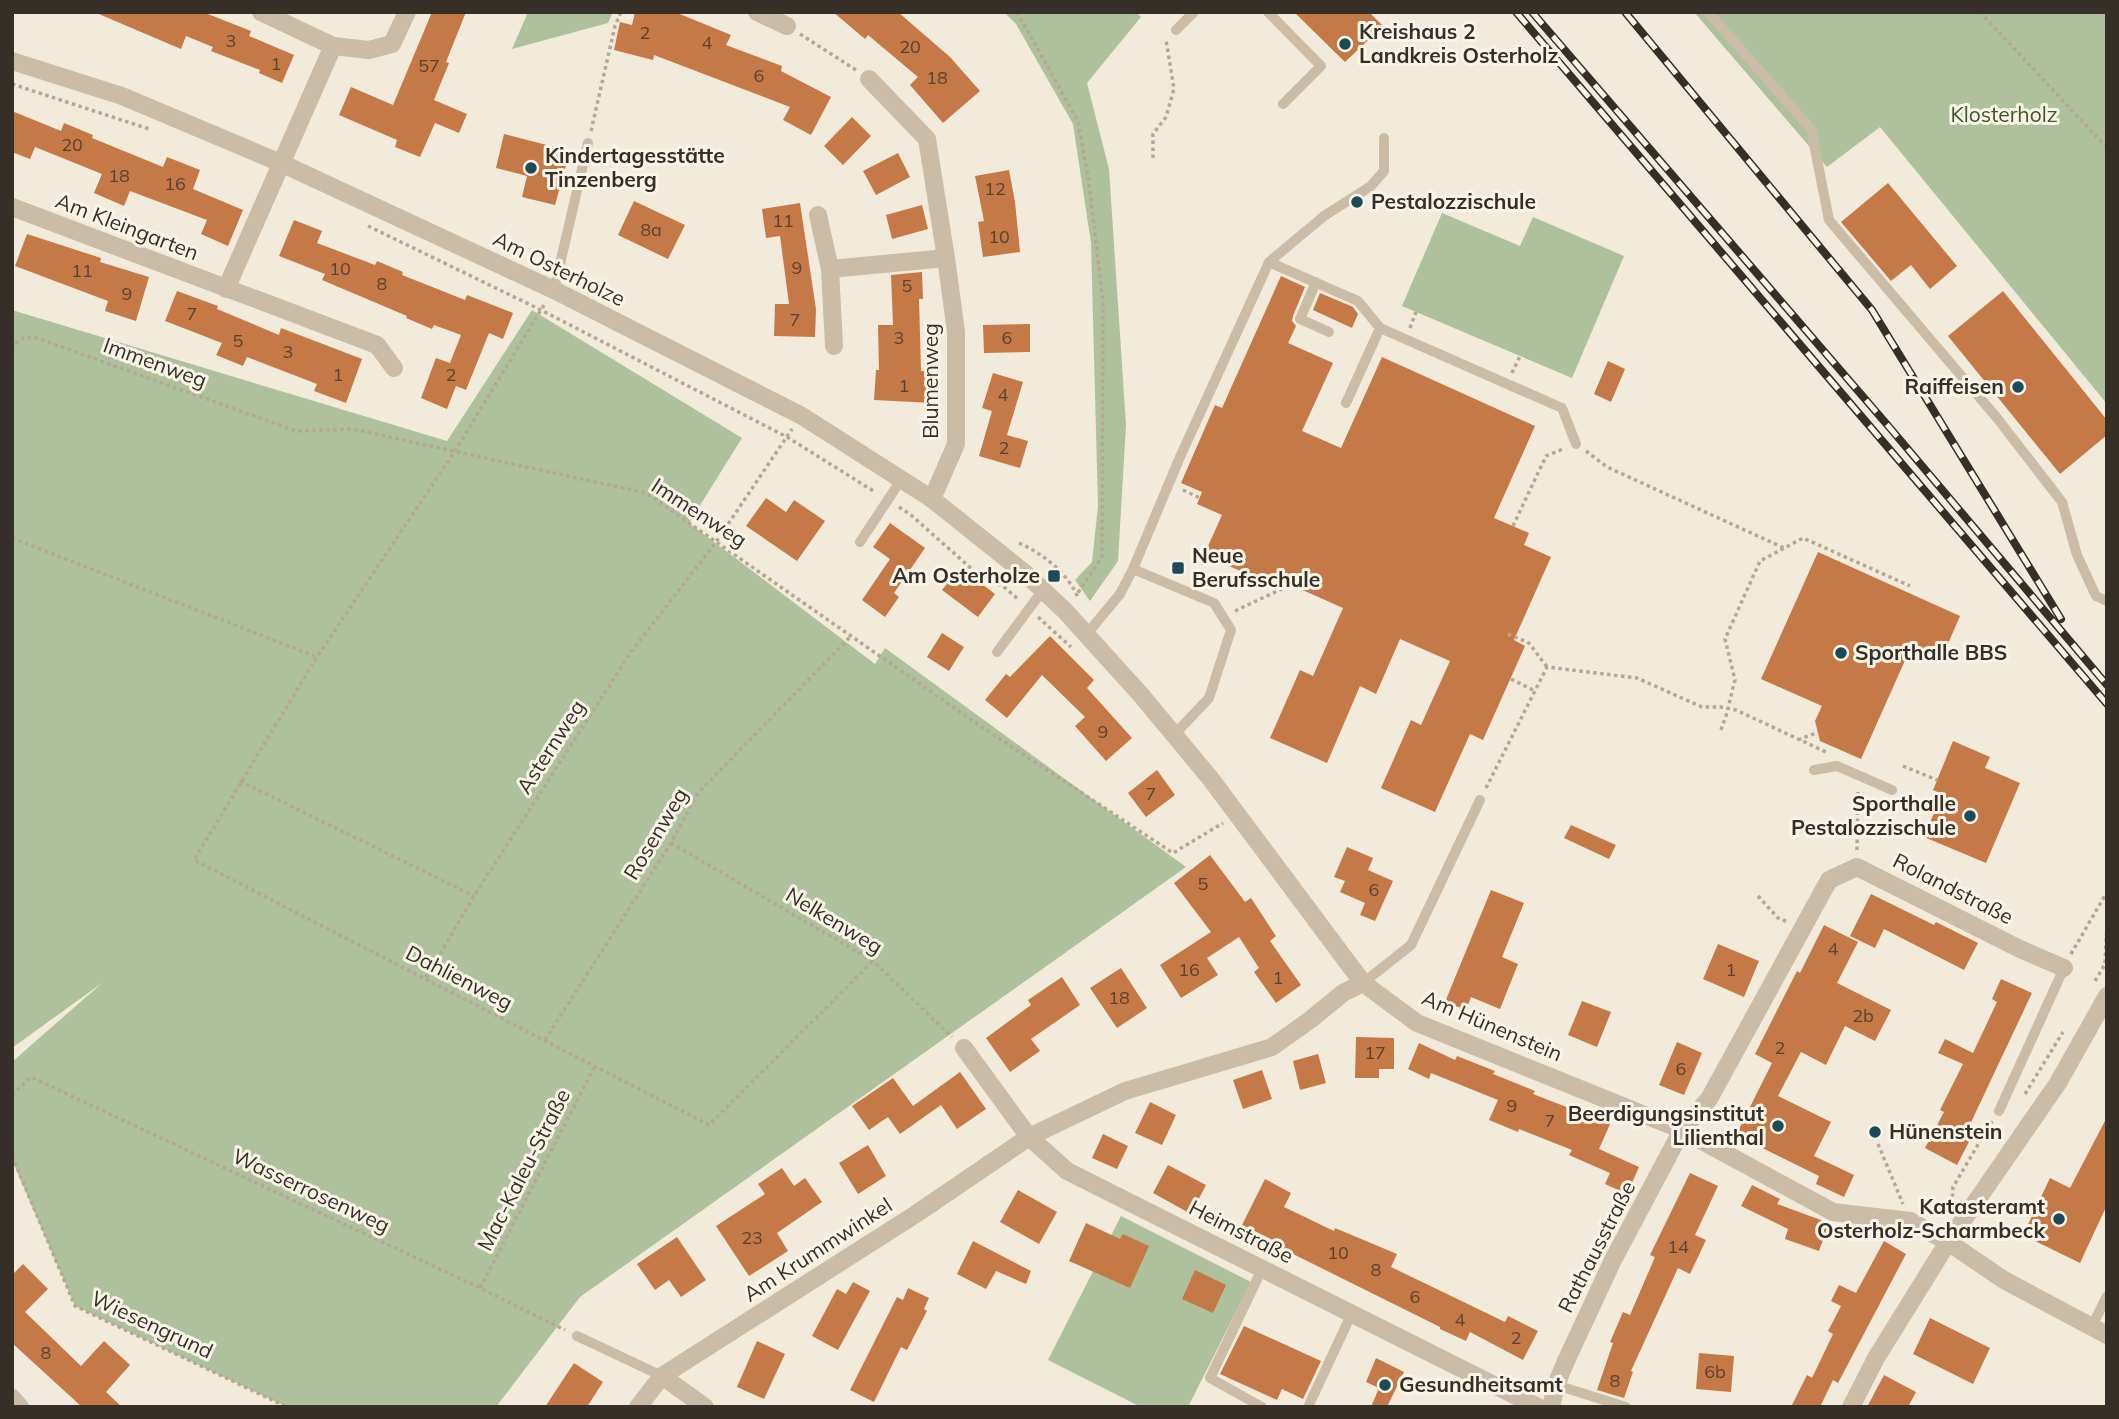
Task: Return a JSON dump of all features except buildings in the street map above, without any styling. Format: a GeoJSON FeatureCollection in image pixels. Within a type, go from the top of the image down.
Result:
{"type":"FeatureCollection","features":[{"type":"Feature","properties":{"kind":"street"},"geometry":{"type":"LineString","coordinates":[[261,12],[333,46],[369,51],[392,44],[407,12]]}},
{"type":"Feature","properties":{"kind":"street"},"geometry":{"type":"LineString","coordinates":[[757,12],[787,26]]}},
{"type":"Feature","properties":{"kind":"street"},"geometry":{"type":"LineString","coordinates":[[226,289],[333,46]]}},
{"type":"Feature","properties":{"kind":"street","name":"Am Osterholze"},"geometry":{"type":"LineString","coordinates":[[12,61],[122,96],[283,164],[554,290],[802,416],[932,499],[1026,574],[1066,612],[1174,735],[1237,814],[1363,984]]}},
{"type":"Feature","properties":{"kind":"street","name":"Blumenweg"},"geometry":{"type":"LineString","coordinates":[[869,79],[928,139],[946,258],[956,332],[956,444],[932,499]]}},
{"type":"Feature","properties":{"kind":"street","name":"Am Kleingarten"},"geometry":{"type":"LineString","coordinates":[[12,207],[377,345],[394,368]]}},
{"type":"Feature","properties":{"kind":"street"},"geometry":{"type":"LineString","coordinates":[[818,215],[830,269],[834,346]]}},
{"type":"Feature","properties":{"kind":"street"},"geometry":{"type":"LineString","coordinates":[[830,269],[946,258]]}},
{"type":"Feature","properties":{"kind":"street"},"geometry":{"type":"LineString","coordinates":[[1682,1130],[1709,1099],[1829,880],[1857,866]]}},
{"type":"Feature","properties":{"kind":"street","name":"Rolandstraße"},"geometry":{"type":"LineString","coordinates":[[1857,866],[2020,949],[2064,968]]}},
{"type":"Feature","properties":{"kind":"street"},"geometry":{"type":"LineString","coordinates":[[1029,1137],[1125,1091],[1272,1047],[1343,993],[1363,984]]}},
{"type":"Feature","properties":{"kind":"street","name":"Am Hünenstein"},"geometry":{"type":"LineString","coordinates":[[1363,984],[1417,1023],[1682,1130],[1833,1212],[1910,1221],[1948,1242],[2004,1280],[2099,1331]]}},
{"type":"Feature","properties":{"kind":"street"},"geometry":{"type":"LineString","coordinates":[[1850,1407],[1875,1358],[1948,1242],[2058,1083],[2107,996]]}},
{"type":"Feature","properties":{"kind":"street","name":"Heimstraße"},"geometry":{"type":"LineString","coordinates":[[964,1048],[1029,1137],[1068,1171],[1538,1407]]}},
{"type":"Feature","properties":{"kind":"street","name":"Rathausstraße"},"geometry":{"type":"LineString","coordinates":[[1551,1407],[1556,1385],[1613,1260],[1682,1130]]}},
{"type":"Feature","properties":{"kind":"street","name":"Am Krummwinkel"},"geometry":{"type":"LineString","coordinates":[[638,1407],[663,1376],[916,1214],[1029,1137]]}},
{"type":"Feature","properties":{"kind":"street"},"geometry":{"type":"LineString","coordinates":[[663,1376],[705,1407]]}},
{"type":"Feature","properties":{"kind":"street"},"geometry":{"type":"LineString","coordinates":[[12,1398],[20,1407]]}},
{"type":"Feature","properties":{"kind":"lane"},"geometry":{"type":"LineString","coordinates":[[1176,30],[1194,12]]}},
{"type":"Feature","properties":{"kind":"lane"},"geometry":{"type":"LineString","coordinates":[[1268,12],[1321,66],[1283,104]]}},
{"type":"Feature","properties":{"kind":"lane"},"geometry":{"type":"LineString","coordinates":[[1708,12],[1811,129],[1829,220],[1997,418],[2062,502],[2077,555],[2096,596],[2107,601]]}},
{"type":"Feature","properties":{"kind":"lane"},"geometry":{"type":"LineString","coordinates":[[1086,635],[1120,594],[1133,569],[1180,457],[1269,262],[1324,216],[1371,186],[1384,171],[1384,138]]}},
{"type":"Feature","properties":{"kind":"lane"},"geometry":{"type":"LineString","coordinates":[[554,290],[589,143]]}},
{"type":"Feature","properties":{"kind":"lane"},"geometry":{"type":"LineString","coordinates":[[1269,262],[1358,301],[1380,328],[1562,408],[1576,444]]}},
{"type":"Feature","properties":{"kind":"lane"},"geometry":{"type":"LineString","coordinates":[[1316,282],[1300,319],[1329,332]]}},
{"type":"Feature","properties":{"kind":"lane"},"geometry":{"type":"LineString","coordinates":[[1346,403],[1380,328]]}},
{"type":"Feature","properties":{"kind":"lane"},"geometry":{"type":"LineString","coordinates":[[860,542],[901,480]]}},
{"type":"Feature","properties":{"kind":"lane"},"geometry":{"type":"LineString","coordinates":[[1133,569],[1214,603],[1231,630],[1209,698],[1174,735]]}},
{"type":"Feature","properties":{"kind":"lane"},"geometry":{"type":"LineString","coordinates":[[997,652],[1043,590]]}},
{"type":"Feature","properties":{"kind":"lane"},"geometry":{"type":"LineString","coordinates":[[1814,770],[1836,766],[1892,790]]}},
{"type":"Feature","properties":{"kind":"lane"},"geometry":{"type":"LineString","coordinates":[[1363,984],[1411,945],[1480,800]]}},
{"type":"Feature","properties":{"kind":"lane"},"geometry":{"type":"LineString","coordinates":[[1999,1111],[2064,968]]}},
{"type":"Feature","properties":{"kind":"lane"},"geometry":{"type":"LineString","coordinates":[[1262,1269],[1210,1378],[1262,1407]]}},
{"type":"Feature","properties":{"kind":"lane"},"geometry":{"type":"LineString","coordinates":[[2099,1331],[2107,1296]]}},
{"type":"Feature","properties":{"kind":"lane"},"geometry":{"type":"LineString","coordinates":[[1308,1407],[1352,1313]]}},
{"type":"Feature","properties":{"kind":"lane"},"geometry":{"type":"LineString","coordinates":[[577,1336],[663,1376]]}},
{"type":"Feature","properties":{"kind":"lane"},"geometry":{"type":"LineString","coordinates":[[1556,1385],[1626,1407]]}},
{"type":"Feature","properties":{"kind":"path"},"geometry":{"type":"LineString","coordinates":[[589,143],[615,26],[621,12]]}},
{"type":"Feature","properties":{"kind":"path"},"geometry":{"type":"LineString","coordinates":[[1017,12],[1078,121],[1089,183],[1102,302],[1102,557],[1066,612]]}},
{"type":"Feature","properties":{"kind":"path"},"geometry":{"type":"LineString","coordinates":[[1980,12],[2107,148]]}},
{"type":"Feature","properties":{"kind":"path"},"geometry":{"type":"LineString","coordinates":[[787,26],[869,79]]}},
{"type":"Feature","properties":{"kind":"path"},"geometry":{"type":"LineString","coordinates":[[1153,158],[1153,134],[1166,117],[1174,89],[1165,41],[1176,30]]}},
{"type":"Feature","properties":{"kind":"path"},"geometry":{"type":"LineString","coordinates":[[12,84],[152,130]]}},
{"type":"Feature","properties":{"kind":"path"},"geometry":{"type":"LineString","coordinates":[[360,222],[541,310],[787,437],[911,515],[983,579],[1003,586],[1077,653]]}},
{"type":"Feature","properties":{"kind":"path"},"geometry":{"type":"LineString","coordinates":[[474,896],[240,781],[317,657],[455,451],[554,290]]}},
{"type":"Feature","properties":{"kind":"path","name":"Immenweg"},"geometry":{"type":"LineString","coordinates":[[12,349],[13,345],[23,338],[34,337],[296,430],[352,429],[646,493],[980,726],[1173,853],[1237,814]]}},
{"type":"Feature","properties":{"kind":"path","name":"Asternweg"},"geometry":{"type":"LineString","coordinates":[[425,979],[474,896],[631,652],[716,542],[802,416]]}},
{"type":"Feature","properties":{"kind":"path"},"geometry":{"type":"LineString","coordinates":[[1513,526],[1546,456],[1576,444],[1607,467],[1784,548]]}},
{"type":"Feature","properties":{"kind":"path"},"geometry":{"type":"LineString","coordinates":[[1169,484],[1200,498]]}},
{"type":"Feature","properties":{"kind":"path"},"geometry":{"type":"LineString","coordinates":[[12,538],[317,657]]}},
{"type":"Feature","properties":{"kind":"path"},"geometry":{"type":"LineString","coordinates":[[1721,730],[1735,680],[1725,639],[1760,561],[1803,538],[1910,586]]}},
{"type":"Feature","properties":{"kind":"path"},"geometry":{"type":"LineString","coordinates":[[1223,617],[1290,585]]}},
{"type":"Feature","properties":{"kind":"path"},"geometry":{"type":"LineString","coordinates":[[1508,634],[1529,643],[1547,667],[1637,678],[1702,707],[1728,709],[1834,756]]}},
{"type":"Feature","properties":{"kind":"path","name":"Rosenweg"},"geometry":{"type":"LineString","coordinates":[[545,1040],[671,843],[698,793],[851,636]]}},
{"type":"Feature","properties":{"kind":"path"},"geometry":{"type":"LineString","coordinates":[[1480,800],[1547,667]]}},
{"type":"Feature","properties":{"kind":"path"},"geometry":{"type":"LineString","coordinates":[[1511,679],[1535,691]]}},
{"type":"Feature","properties":{"kind":"path"},"geometry":{"type":"LineString","coordinates":[[1798,740],[1818,732]]}},
{"type":"Feature","properties":{"kind":"path"},"geometry":{"type":"LineString","coordinates":[[1903,766],[1937,780]]}},
{"type":"Feature","properties":{"kind":"path"},"geometry":{"type":"LineString","coordinates":[[1857,866],[1858,775]]}},
{"type":"Feature","properties":{"kind":"path","name":"Dahlienweg"},"geometry":{"type":"LineString","coordinates":[[240,781],[194,860],[709,1125],[873,961]]}},
{"type":"Feature","properties":{"kind":"path","name":"Nelkenweg"},"geometry":{"type":"LineString","coordinates":[[671,843],[873,961],[964,1048]]}},
{"type":"Feature","properties":{"kind":"path"},"geometry":{"type":"LineString","coordinates":[[2064,968],[2107,892]]}},
{"type":"Feature","properties":{"kind":"path"},"geometry":{"type":"LineString","coordinates":[[1758,896],[1778,918]]}},
{"type":"Feature","properties":{"kind":"path"},"geometry":{"type":"LineString","coordinates":[[2105,967],[2107,923]]}},
{"type":"Feature","properties":{"kind":"path","name":"Mac-Kaleu-Straße"},"geometry":{"type":"LineString","coordinates":[[480,1288],[595,1066]]}},
{"type":"Feature","properties":{"kind":"path","name":"Wasserrosenweg"},"geometry":{"type":"LineString","coordinates":[[12,1095],[32,1077],[577,1336]]}},
{"type":"Feature","properties":{"kind":"path"},"geometry":{"type":"LineString","coordinates":[[1948,1242],[1953,1187],[1999,1111]]}},
{"type":"Feature","properties":{"kind":"path"},"geometry":{"type":"LineString","coordinates":[[1878,1144],[1910,1221]]}},
{"type":"Feature","properties":{"kind":"path","name":"Wiesengrund"},"geometry":{"type":"LineString","coordinates":[[12,1156],[75,1307],[287,1407]]}},
{"type":"Feature","properties":{"kind":"green space"},"geometry":{"type":"Polygon","coordinates":[[[528,12],[613,12],[608,23],[512,49],[528,12]]]}},
{"type":"Feature","properties":{"kind":"green space"},"geometry":{"type":"Polygon","coordinates":[[[1004,12],[1136,12],[1141,17],[1087,83],[1109,169],[1126,425],[1118,561],[1090,601],[1075,580],[1092,562],[1098,506],[1091,243],[1073,124],[1016,24],[1004,12]]]}},
{"type":"Feature","properties":{"kind":"green space","name":"Klosterholz"},"geometry":{"type":"Polygon","coordinates":[[[1694,12],[2107,12],[2107,404],[1880,127],[1827,167],[1694,12]]]}},
{"type":"Feature","properties":{"kind":"green space"},"geometry":{"type":"Polygon","coordinates":[[[1442,213],[1520,246],[1533,217],[1624,256],[1572,378],[1402,306],[1442,213]]]}},
{"type":"Feature","properties":{"kind":"green space"},"geometry":{"type":"Polygon","coordinates":[[[12,310],[447,441],[532,310],[742,438],[689,523],[875,664],[885,648],[1186,867],[580,1297],[496,1407],[287,1407],[75,1306],[12,1160],[12,1062],[102,983],[12,1048],[12,310]]]}},
{"type":"Feature","properties":{"kind":"green space"},"geometry":{"type":"Polygon","coordinates":[[[1121,1216],[1251,1282],[1188,1407],[1141,1407],[1048,1360],[1121,1216]]]}},
{"type":"Feature","properties":{"kind":"railway"},"geometry":{"type":"LineString","coordinates":[[1516,12],[2107,704]]}},
{"type":"Feature","properties":{"kind":"railway"},"geometry":{"type":"LineString","coordinates":[[1532,12],[2107,685]]}},
{"type":"Feature","properties":{"kind":"railway"},"geometry":{"type":"LineString","coordinates":[[1625,12],[1872,310],[2061,619]]}},
{"type":"Feature","properties":{"kind":"place","name":"Kreishaus 2 Landkreis Osterholz"},"geometry":{"type":"Point","coordinates":[1345,44]}},
{"type":"Feature","properties":{"kind":"place","name":"Kindertagesstätte Tinzenberg"},"geometry":{"type":"Point","coordinates":[531,168]}},
{"type":"Feature","properties":{"kind":"place","name":"Pestalozzischule"},"geometry":{"type":"Point","coordinates":[1357,202]}},
{"type":"Feature","properties":{"kind":"place","name":"Raiffeisen"},"geometry":{"type":"Point","coordinates":[2018,387]}},
{"type":"Feature","properties":{"kind":"place","name":"Neue Berufsschule"},"geometry":{"type":"Point","coordinates":[1178,568]}},
{"type":"Feature","properties":{"kind":"place","name":"Am Osterholze"},"geometry":{"type":"Point","coordinates":[1054,576]}},
{"type":"Feature","properties":{"kind":"place","name":"Sporthalle BBS"},"geometry":{"type":"Point","coordinates":[1841,653]}},
{"type":"Feature","properties":{"kind":"place","name":"Sporthalle Pestalozzischule"},"geometry":{"type":"Point","coordinates":[1970,816]}},
{"type":"Feature","properties":{"kind":"place","name":"Beerdigungsinstitut Lilienthal"},"geometry":{"type":"Point","coordinates":[1778,1126]}},
{"type":"Feature","properties":{"kind":"place","name":"Hünenstein"},"geometry":{"type":"Point","coordinates":[1875,1132]}},
{"type":"Feature","properties":{"kind":"place","name":"Katasteramt Osterholz-Scharmbeck"},"geometry":{"type":"Point","coordinates":[2059,1219]}},
{"type":"Feature","properties":{"kind":"place","name":"Gesundheitsamt"},"geometry":{"type":"Point","coordinates":[1385,1385]}}]}
